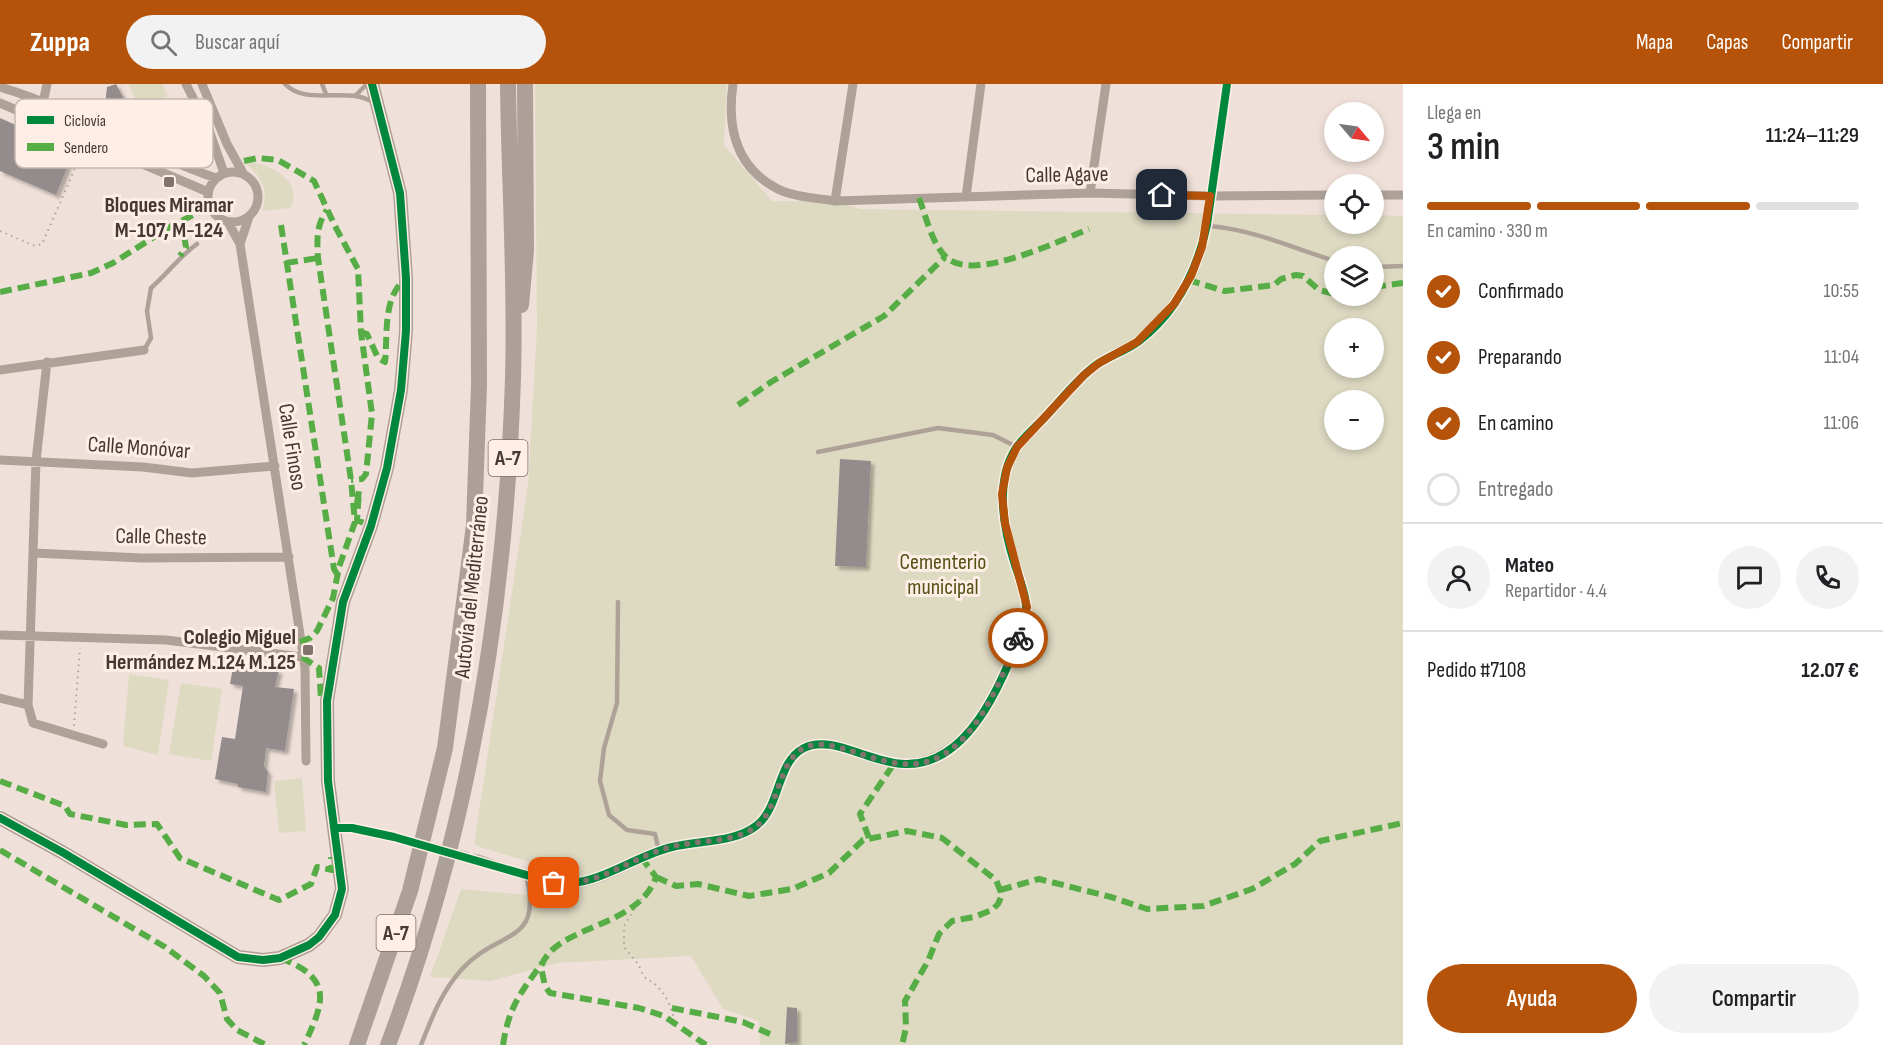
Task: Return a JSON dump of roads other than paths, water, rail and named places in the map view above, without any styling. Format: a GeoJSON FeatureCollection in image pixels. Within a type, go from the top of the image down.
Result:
{"type":"FeatureCollection","features":[{"type":"Feature","properties":{"kind":"highway"},"geometry":{"type":"LineString","coordinates":[[470,84],[479,147]]}},
{"type":"Feature","properties":{"kind":"highway","name":"Autovía del Mediterráneo"},"geometry":{"type":"LineString","coordinates":[[357,1045],[410,891],[446,748],[474,525],[479,385],[478,84]]}},
{"type":"Feature","properties":{"kind":"highway","name":"Autovía del Mediterráneo"},"geometry":{"type":"LineString","coordinates":[[388,1045],[439,892],[473,754],[494,630],[513,377],[508,84]]}},
{"type":"Feature","properties":{"kind":"highway"},"geometry":{"type":"LineString","coordinates":[[513,377],[526,250],[525,84]]}},
{"type":"Feature","properties":{"kind":"street"},"geometry":{"type":"LineString","coordinates":[[44,99],[47,84]]}},
{"type":"Feature","properties":{"kind":"street"},"geometry":{"type":"LineString","coordinates":[[186,84],[194,99]]}},
{"type":"Feature","properties":{"kind":"street"},"geometry":{"type":"LineString","coordinates":[[202,84],[208,99]]}},
{"type":"Feature","properties":{"kind":"street"},"geometry":{"type":"LineString","coordinates":[[0,818],[62,852],[238,957],[263,960],[296,952],[319,937],[334,915],[342,889],[326,749],[331,673],[344,602],[371,526],[387,468],[401,390],[406,331],[406,278],[400,193],[372,84]]}},
{"type":"Feature","properties":{"kind":"street","name":"Calle Agave"},"geometry":{"type":"LineString","coordinates":[[734,84],[730,108],[735,141],[747,167],[776,188],[835,201],[1090,193],[1210,196],[1324,195]]}},
{"type":"Feature","properties":{"kind":"street"},"geometry":{"type":"LineString","coordinates":[[835,201],[853,84]]}},
{"type":"Feature","properties":{"kind":"street"},"geometry":{"type":"LineString","coordinates":[[966,197],[981,84]]}},
{"type":"Feature","properties":{"kind":"street"},"geometry":{"type":"LineString","coordinates":[[1090,193],[1106,84]]}},
{"type":"Feature","properties":{"kind":"street"},"geometry":{"type":"LineString","coordinates":[[478,859],[554,883],[579,884],[659,851],[735,836],[756,826],[771,809],[787,768],[800,750],[814,744],[836,746],[905,764],[931,759],[957,745],[972,729],[996,692],[1026,615],[1023,587],[1005,523],[1002,494],[1007,468],[1017,447],[1084,375],[1099,363],[1137,342],[1155,327],[1174,304],[1191,276],[1202,247],[1207,225],[1227,84]]}},
{"type":"Feature","properties":{"kind":"street"},"geometry":{"type":"LineString","coordinates":[[0,87],[15,88],[36,99]]}},
{"type":"Feature","properties":{"kind":"street"},"geometry":{"type":"LineString","coordinates":[[0,103],[15,109]]}},
{"type":"Feature","properties":{"kind":"street"},"geometry":{"type":"LineString","coordinates":[[213,110],[227,144],[243,173],[255,183],[259,197],[254,212],[249,217],[236,222],[228,222],[214,214],[208,200],[208,192],[220,176]]}},
{"type":"Feature","properties":{"kind":"street"},"geometry":{"type":"LineString","coordinates":[[213,147],[220,176]]}},
{"type":"Feature","properties":{"kind":"street"},"geometry":{"type":"LineString","coordinates":[[152,168],[208,192]]}},
{"type":"Feature","properties":{"kind":"street"},"geometry":{"type":"LineString","coordinates":[[190,168],[220,176],[243,173]]}},
{"type":"Feature","properties":{"kind":"street"},"geometry":{"type":"LineString","coordinates":[[1384,195],[1403,195]]}},
{"type":"Feature","properties":{"kind":"street","name":"Calle Finoso"},"geometry":{"type":"LineString","coordinates":[[240,244],[249,217]]}},
{"type":"Feature","properties":{"kind":"street","name":"Calle Finoso"},"geometry":{"type":"LineString","coordinates":[[228,222],[240,244],[305,667],[306,761]]}},
{"type":"Feature","properties":{"kind":"street"},"geometry":{"type":"LineString","coordinates":[[0,370],[144,350]]}},
{"type":"Feature","properties":{"kind":"street"},"geometry":{"type":"LineString","coordinates":[[47,362],[36,461],[28,705],[33,723],[103,744]]}},
{"type":"Feature","properties":{"kind":"street","name":"Calle Monóvar"},"geometry":{"type":"LineString","coordinates":[[0,460],[192,473],[275,466]]}},
{"type":"Feature","properties":{"kind":"street","name":"Calle Cheste"},"geometry":{"type":"LineString","coordinates":[[33,553],[142,558],[289,557]]}},
{"type":"Feature","properties":{"kind":"street"},"geometry":{"type":"LineString","coordinates":[[0,635],[166,640],[302,657]]}},
{"type":"Feature","properties":{"kind":"street"},"geometry":{"type":"LineString","coordinates":[[0,698],[28,705]]}},
{"type":"Feature","properties":{"kind":"street"},"geometry":{"type":"LineString","coordinates":[[335,828],[352,828],[394,837]]}},
{"type":"Feature","properties":{"kind":"lane"},"geometry":{"type":"LineString","coordinates":[[285,84],[300,93],[353,96],[370,100],[380,110]]}},
{"type":"Feature","properties":{"kind":"lane"},"geometry":{"type":"LineString","coordinates":[[322,84],[326,94]]}},
{"type":"Feature","properties":{"kind":"lane"},"geometry":{"type":"LineString","coordinates":[[353,96],[360,93],[367,84]]}},
{"type":"Feature","properties":{"kind":"lane"},"geometry":{"type":"LineString","coordinates":[[1207,225],[1248,232],[1324,257]]}},
{"type":"Feature","properties":{"kind":"lane"},"geometry":{"type":"LineString","coordinates":[[144,350],[151,338],[147,311],[151,288],[172,270],[180,256],[197,244]]}},
{"type":"Feature","properties":{"kind":"lane"},"geometry":{"type":"LineString","coordinates":[[1384,267],[1403,266]]}},
{"type":"Feature","properties":{"kind":"lane"},"geometry":{"type":"LineString","coordinates":[[818,452],[938,428],[993,435],[1017,447]]}},
{"type":"Feature","properties":{"kind":"lane"},"geometry":{"type":"LineString","coordinates":[[618,602],[617,703],[604,748],[600,781],[609,815],[627,830],[655,834],[659,851]]}},
{"type":"Feature","properties":{"kind":"lane"},"geometry":{"type":"LineString","coordinates":[[421,1045],[434,1010],[462,969],[527,922],[532,896],[526,874]]}},
{"type":"Feature","properties":{"kind":"tunnel"},"geometry":{"type":"LineString","coordinates":[[394,837],[478,859]]}},
{"type":"Feature","properties":{"kind":"place","name":"Bloques Miramar M-107, M-124"},"geometry":{"type":"Point","coordinates":[169,182]}},
{"type":"Feature","properties":{"kind":"place","name":"Colegio Miguel Hermández M.124 M.125"},"geometry":{"type":"Point","coordinates":[308,650]}},
{"type":"Feature","properties":{"kind":"park label","name":"Cementerio municipal"},"geometry":{"type":"Point","coordinates":[943,574]}}]}
